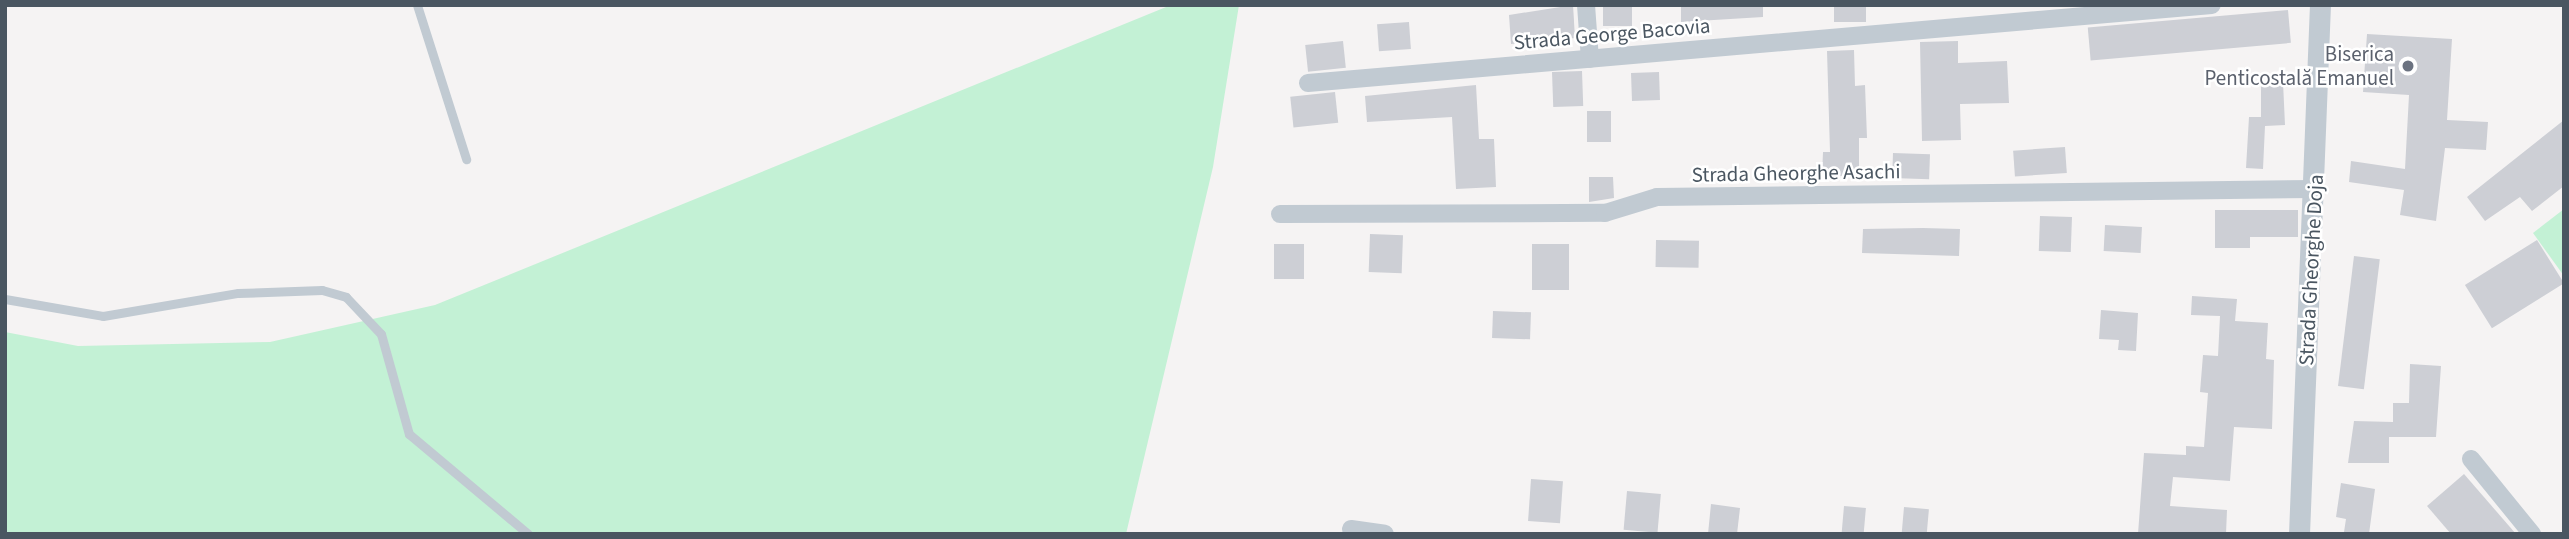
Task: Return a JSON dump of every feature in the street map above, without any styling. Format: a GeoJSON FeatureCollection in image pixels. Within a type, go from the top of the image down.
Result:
{"type":"FeatureCollection","features":[{"type":"Feature","properties":{"kind":"street"},"geometry":{"type":"LineString","coordinates":[[1586,5],[1590,59]]}},
{"type":"Feature","properties":{"kind":"street","name":"Strada George Bacovia"},"geometry":{"type":"LineString","coordinates":[[1308,83],[2212,5]]}},
{"type":"Feature","properties":{"kind":"street","name":"Strada Gheorghe Doja"},"geometry":{"type":"LineString","coordinates":[[2300,533],[2320,5]]}},
{"type":"Feature","properties":{"kind":"street","name":"Strada Gheorghe Asachi"},"geometry":{"type":"LineString","coordinates":[[1280,214],[1605,213],[1657,197],[2315,189]]}},
{"type":"Feature","properties":{"kind":"street"},"geometry":{"type":"LineString","coordinates":[[2471,459],[2532,534]]}},
{"type":"Feature","properties":{"kind":"street"},"geometry":{"type":"LineString","coordinates":[[1351,529],[1385,534]]}},
{"type":"Feature","properties":{"kind":"lane"},"geometry":{"type":"LineString","coordinates":[[417,5],[466,159]]}},
{"type":"Feature","properties":{"kind":"lane"},"geometry":{"type":"LineString","coordinates":[[5,299],[103,316],[239,293],[322,290],[346,297],[381,334],[409,434],[528,534]]}},
{"type":"Feature","properties":{"kind":"lane"},"geometry":{"type":"LineString","coordinates":[[2300,533],[2307,534]]}},
{"type":"Feature","properties":{"kind":"green space"},"geometry":{"type":"Polygon","coordinates":[[[1171,5],[1239,5],[1213,167],[1126,534],[5,534],[5,332],[78,346],[270,342],[435,305],[1171,5]]]}},
{"type":"Feature","properties":{"kind":"green space"},"geometry":{"type":"Polygon","coordinates":[[[2564,209],[2564,276],[2533,233],[2564,209]]]}},
{"type":"Feature","properties":{"kind":"building"},"geometry":{"type":"Polygon","coordinates":[[[1573,5],[1575,38],[1511,44],[1509,15],[1573,5]]]}},
{"type":"Feature","properties":{"kind":"building"},"geometry":{"type":"Polygon","coordinates":[[[1603,5],[1632,5],[1632,26],[1603,26],[1603,5]]]}},
{"type":"Feature","properties":{"kind":"building"},"geometry":{"type":"Polygon","coordinates":[[[1681,5],[1763,5],[1763,17],[1681,22],[1681,5]]]}},
{"type":"Feature","properties":{"kind":"building"},"geometry":{"type":"Polygon","coordinates":[[[1834,5],[1866,5],[1866,22],[1834,22],[1834,5]]]}},
{"type":"Feature","properties":{"kind":"building"},"geometry":{"type":"Polygon","coordinates":[[[2288,10],[2291,43],[2091,60],[2088,28],[2288,10]]]}},
{"type":"Feature","properties":{"kind":"building"},"geometry":{"type":"Polygon","coordinates":[[[1409,22],[1411,49],[1379,51],[1377,24],[1409,22]]]}},
{"type":"Feature","properties":{"kind":"building"},"geometry":{"type":"Polygon","coordinates":[[[2367,34],[2452,39],[2447,120],[2488,122],[2486,150],[2445,148],[2436,221],[2400,215],[2404,190],[2349,182],[2351,161],[2405,169],[2409,95],[2363,92],[2367,34]]]}},
{"type":"Feature","properties":{"kind":"building"},"geometry":{"type":"Polygon","coordinates":[[[1343,41],[1346,68],[1308,72],[1305,45],[1343,41]]]}},
{"type":"Feature","properties":{"kind":"building"},"geometry":{"type":"Polygon","coordinates":[[[1958,41],[1958,63],[2007,61],[2009,103],[1960,104],[1961,140],[1922,141],[1920,42],[1958,41]]]}},
{"type":"Feature","properties":{"kind":"building"},"geometry":{"type":"Polygon","coordinates":[[[1854,50],[1855,86],[1865,85],[1867,138],[1859,138],[1859,176],[1822,176],[1823,152],[1830,152],[1827,51],[1854,50]]]}},
{"type":"Feature","properties":{"kind":"building"},"geometry":{"type":"Polygon","coordinates":[[[1582,71],[1583,106],[1553,107],[1552,72],[1582,71]]]}},
{"type":"Feature","properties":{"kind":"building"},"geometry":{"type":"Polygon","coordinates":[[[1659,72],[1660,100],[1632,101],[1631,73],[1659,72]]]}},
{"type":"Feature","properties":{"kind":"building"},"geometry":{"type":"Polygon","coordinates":[[[2261,82],[2283,82],[2285,125],[2265,126],[2263,169],[2246,168],[2249,117],[2261,117],[2261,82]]]}},
{"type":"Feature","properties":{"kind":"building"},"geometry":{"type":"Polygon","coordinates":[[[1476,85],[1479,139],[1494,139],[1496,187],[1456,189],[1452,117],[1367,122],[1365,96],[1476,85]]]}},
{"type":"Feature","properties":{"kind":"building"},"geometry":{"type":"Polygon","coordinates":[[[1335,92],[1338,123],[1293,128],[1290,97],[1335,92]]]}},
{"type":"Feature","properties":{"kind":"building"},"geometry":{"type":"Polygon","coordinates":[[[1587,111],[1611,111],[1611,142],[1587,142],[1587,111]]]}},
{"type":"Feature","properties":{"kind":"building"},"geometry":{"type":"Polygon","coordinates":[[[2564,120],[2564,186],[2532,211],[2520,197],[2485,221],[2467,197],[2564,120]]]}},
{"type":"Feature","properties":{"kind":"building"},"geometry":{"type":"Polygon","coordinates":[[[2065,147],[2067,173],[2015,177],[2013,151],[2065,147]]]}},
{"type":"Feature","properties":{"kind":"building"},"geometry":{"type":"Polygon","coordinates":[[[1893,153],[1930,154],[1929,179],[1892,178],[1893,153]]]}},
{"type":"Feature","properties":{"kind":"building"},"geometry":{"type":"Polygon","coordinates":[[[1589,177],[1613,177],[1614,198],[1589,202],[1589,177]]]}},
{"type":"Feature","properties":{"kind":"building"},"geometry":{"type":"Polygon","coordinates":[[[2215,210],[2298,210],[2298,237],[2250,237],[2250,248],[2215,248],[2215,210]]]}},
{"type":"Feature","properties":{"kind":"building"},"geometry":{"type":"Polygon","coordinates":[[[2040,216],[2072,217],[2071,252],[2039,251],[2040,216]]]}},
{"type":"Feature","properties":{"kind":"building"},"geometry":{"type":"Polygon","coordinates":[[[2105,225],[2142,227],[2141,253],[2104,251],[2105,225]]]}},
{"type":"Feature","properties":{"kind":"building"},"geometry":{"type":"Polygon","coordinates":[[[1863,229],[1960,229],[1959,256],[1862,253],[1863,229]]]}},
{"type":"Feature","properties":{"kind":"building"},"geometry":{"type":"Polygon","coordinates":[[[1370,234],[1403,235],[1402,273],[1369,272],[1370,234]]]}},
{"type":"Feature","properties":{"kind":"building"},"geometry":{"type":"Polygon","coordinates":[[[1656,240],[1699,241],[1699,268],[1656,267],[1656,240]]]}},
{"type":"Feature","properties":{"kind":"building"},"geometry":{"type":"Polygon","coordinates":[[[2537,240],[2564,283],[2492,328],[2465,285],[2537,240]]]}},
{"type":"Feature","properties":{"kind":"building"},"geometry":{"type":"Polygon","coordinates":[[[1274,244],[1304,244],[1304,279],[1274,279],[1274,244]]]}},
{"type":"Feature","properties":{"kind":"building"},"geometry":{"type":"Polygon","coordinates":[[[1532,244],[1569,244],[1569,290],[1532,290],[1532,244]]]}},
{"type":"Feature","properties":{"kind":"building"},"geometry":{"type":"Polygon","coordinates":[[[2354,256],[2380,259],[2364,389],[2338,386],[2354,256]]]}},
{"type":"Feature","properties":{"kind":"building"},"geometry":{"type":"Polygon","coordinates":[[[2192,296],[2237,299],[2235,321],[2268,323],[2266,359],[2274,360],[2272,429],[2234,427],[2230,481],[2173,477],[2170,506],[2227,510],[2226,534],[2138,534],[2144,453],[2186,455],[2186,446],[2204,447],[2208,393],[2200,392],[2203,355],[2218,356],[2220,316],[2191,315],[2192,296]]]}},
{"type":"Feature","properties":{"kind":"building"},"geometry":{"type":"Polygon","coordinates":[[[2101,310],[2138,313],[2136,351],[2118,350],[2119,340],[2099,339],[2101,310]]]}},
{"type":"Feature","properties":{"kind":"building"},"geometry":{"type":"Polygon","coordinates":[[[1493,311],[1531,312],[1530,339],[1492,338],[1493,311]]]}},
{"type":"Feature","properties":{"kind":"building"},"geometry":{"type":"Polygon","coordinates":[[[2410,364],[2441,366],[2436,437],[2389,437],[2389,463],[2348,463],[2354,421],[2393,422],[2393,403],[2409,403],[2410,364]]]}},
{"type":"Feature","properties":{"kind":"building"},"geometry":{"type":"Polygon","coordinates":[[[2464,474],[2516,534],[2451,534],[2427,506],[2464,474]]]}},
{"type":"Feature","properties":{"kind":"building"},"geometry":{"type":"Polygon","coordinates":[[[1531,479],[1563,481],[1560,523],[1528,521],[1531,479]]]}},
{"type":"Feature","properties":{"kind":"building"},"geometry":{"type":"Polygon","coordinates":[[[2341,483],[2375,489],[2369,534],[2344,532],[2346,519],[2336,517],[2341,483]]]}},
{"type":"Feature","properties":{"kind":"building"},"geometry":{"type":"Polygon","coordinates":[[[1627,491],[1661,494],[1657,533],[1624,530],[1627,491]]]}},
{"type":"Feature","properties":{"kind":"building"},"geometry":{"type":"Polygon","coordinates":[[[1711,504],[1740,508],[1737,534],[1708,534],[1711,504]]]}},
{"type":"Feature","properties":{"kind":"building"},"geometry":{"type":"Polygon","coordinates":[[[1844,506],[1866,508],[1864,534],[1842,534],[1844,506]]]}},
{"type":"Feature","properties":{"kind":"building"},"geometry":{"type":"Polygon","coordinates":[[[1904,507],[1929,509],[1927,534],[1902,534],[1904,507]]]}},
{"type":"Feature","properties":{"kind":"place","name":"Biserica Penticostală Emanuel"},"geometry":{"type":"Point","coordinates":[2408,66]}}]}
